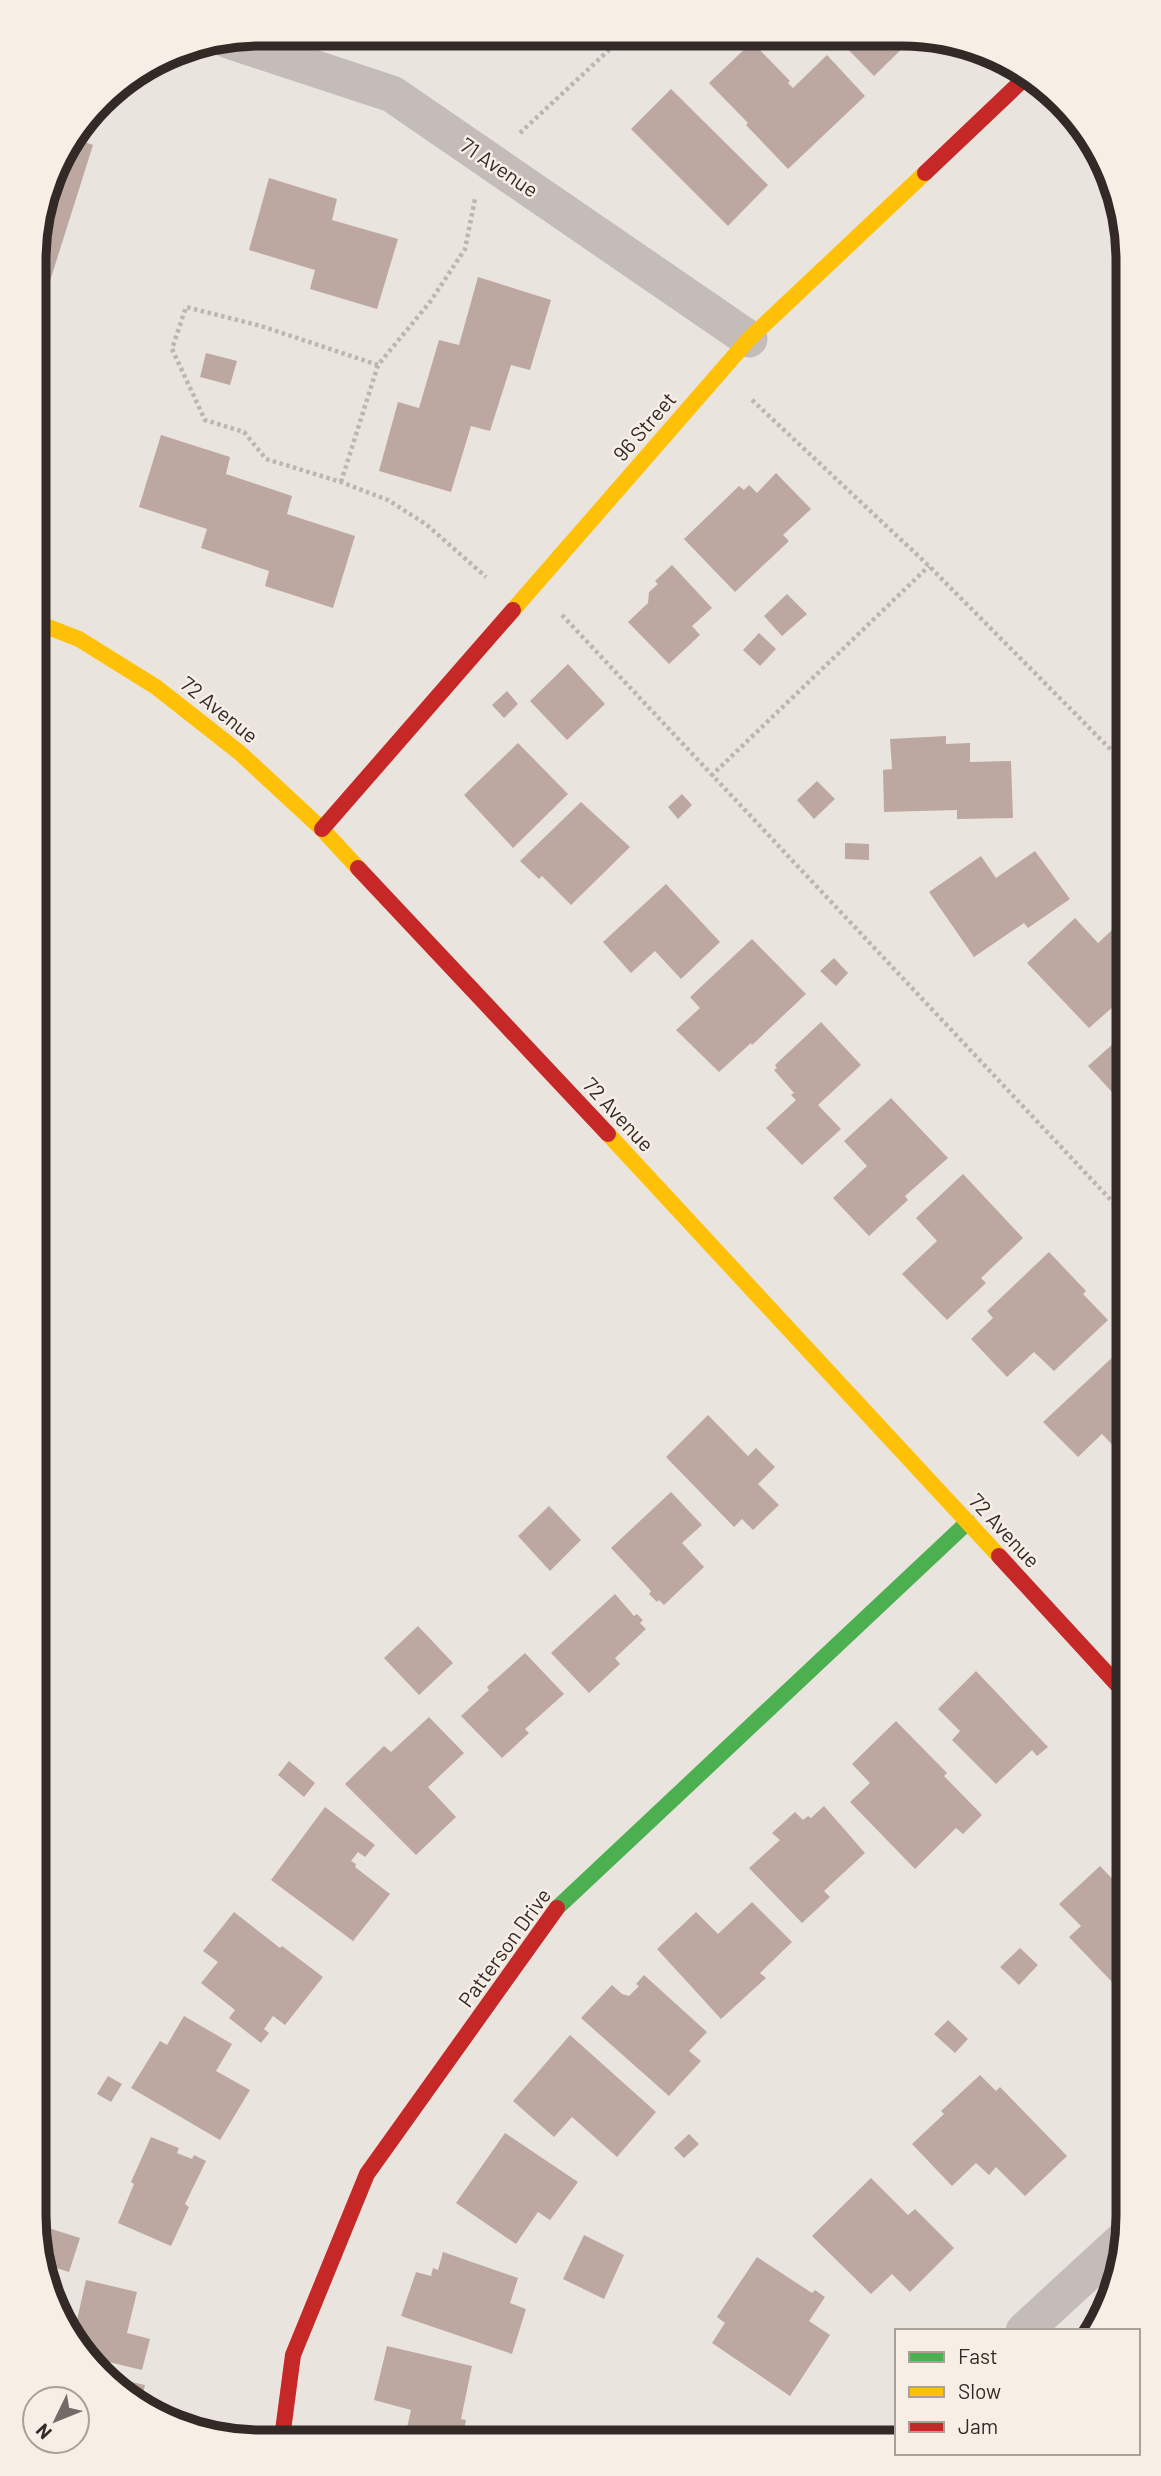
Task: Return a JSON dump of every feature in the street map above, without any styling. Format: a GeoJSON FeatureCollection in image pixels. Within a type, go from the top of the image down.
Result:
{"type":"FeatureCollection","features":[{"type":"Feature","properties":{"kind":"street","name":"71 Avenue"},"geometry":{"type":"LineString","coordinates":[[246,46],[391,94],[749,339]]}},
{"type":"Feature","properties":{"kind":"street","name":"96 Street"},"geometry":{"type":"LineString","coordinates":[[322,829],[749,339],[1020,82]]}},
{"type":"Feature","properties":{"kind":"street","name":"72 Avenue"},"geometry":{"type":"LineString","coordinates":[[46,626],[79,639],[156,687],[240,753],[322,829],[1115,1682]]}},
{"type":"Feature","properties":{"kind":"street","name":"Patterson Drive"},"geometry":{"type":"LineString","coordinates":[[283,2430],[293,2356],[367,2174],[561,1903],[968,1522]]}},
{"type":"Feature","properties":{"kind":"street"},"geometry":{"type":"LineString","coordinates":[[1026,2329],[1112,2250]]}},
{"type":"Feature","properties":{"kind":"path"},"geometry":{"type":"LineString","coordinates":[[341,482],[378,365],[430,302],[465,249],[477,187],[489,161],[614,45]]}},
{"type":"Feature","properties":{"kind":"path"},"geometry":{"type":"LineString","coordinates":[[378,365],[261,326],[186,307],[172,349],[205,420],[244,432],[265,459],[341,482],[388,500],[427,525],[483,577],[534,585],[1116,1205]]}},
{"type":"Feature","properties":{"kind":"path"},"geometry":{"type":"LineString","coordinates":[[721,371],[929,566],[1116,755]]}},
{"type":"Feature","properties":{"kind":"path"},"geometry":{"type":"LineString","coordinates":[[711,776],[929,566]]}},
{"type":"Feature","properties":{"kind":"building"},"geometry":{"type":"Polygon","coordinates":[[[749,45],[755,45],[790,81],[788,83],[793,88],[827,55],[865,96],[788,169],[709,83],[749,45]]]}},
{"type":"Feature","properties":{"kind":"building"},"geometry":{"type":"Polygon","coordinates":[[[844,45],[906,45],[874,76],[844,45]]]}},
{"type":"Feature","properties":{"kind":"building"},"geometry":{"type":"Polygon","coordinates":[[[671,89],[768,185],[728,226],[631,129],[671,89]]]}},
{"type":"Feature","properties":{"kind":"building"},"geometry":{"type":"Polygon","coordinates":[[[82,141],[93,145],[50,281],[46,280],[46,246],[53,204],[62,178],[82,141]]]}},
{"type":"Feature","properties":{"kind":"building"},"geometry":{"type":"Polygon","coordinates":[[[269,178],[337,199],[332,220],[398,239],[377,309],[310,289],[315,270],[249,250],[269,178]]]}},
{"type":"Feature","properties":{"kind":"building"},"geometry":{"type":"Polygon","coordinates":[[[478,277],[551,300],[530,370],[511,365],[490,431],[471,426],[451,492],[379,471],[398,402],[419,408],[439,340],[459,345],[478,277]]]}},
{"type":"Feature","properties":{"kind":"building"},"geometry":{"type":"Polygon","coordinates":[[[206,353],[237,361],[230,385],[200,377],[206,353]]]}},
{"type":"Feature","properties":{"kind":"building"},"geometry":{"type":"Polygon","coordinates":[[[161,435],[230,457],[226,474],[292,496],[287,514],[355,536],[333,608],[265,586],[269,571],[201,548],[207,529],[139,507],[161,435]]]}},
{"type":"Feature","properties":{"kind":"building"},"geometry":{"type":"Polygon","coordinates":[[[776,473],[811,509],[783,535],[789,541],[735,592],[684,539],[739,486],[744,490],[749,485],[757,493],[776,473]]]}},
{"type":"Feature","properties":{"kind":"building"},"geometry":{"type":"Polygon","coordinates":[[[672,565],[712,608],[692,626],[700,635],[669,664],[628,622],[648,603],[649,592],[658,584],[655,581],[672,565]]]}},
{"type":"Feature","properties":{"kind":"building"},"geometry":{"type":"Polygon","coordinates":[[[787,594],[807,614],[782,636],[764,616],[787,594]]]}},
{"type":"Feature","properties":{"kind":"building"},"geometry":{"type":"Polygon","coordinates":[[[759,633],[776,649],[760,666],[743,650],[759,633]]]}},
{"type":"Feature","properties":{"kind":"building"},"geometry":{"type":"Polygon","coordinates":[[[568,664],[605,704],[567,740],[530,701],[568,664]]]}},
{"type":"Feature","properties":{"kind":"building"},"geometry":{"type":"Polygon","coordinates":[[[507,691],[518,704],[504,718],[492,705],[507,691]]]}},
{"type":"Feature","properties":{"kind":"building"},"geometry":{"type":"Polygon","coordinates":[[[946,736],[946,744],[970,743],[970,762],[1011,761],[1013,818],[957,819],[957,810],[884,812],[883,770],[892,769],[890,739],[946,736]]]}},
{"type":"Feature","properties":{"kind":"building"},"geometry":{"type":"Polygon","coordinates":[[[518,743],[568,794],[513,848],[464,795],[518,743]]]}},
{"type":"Feature","properties":{"kind":"building"},"geometry":{"type":"Polygon","coordinates":[[[817,781],[835,799],[814,819],[797,800],[817,781]]]}},
{"type":"Feature","properties":{"kind":"building"},"geometry":{"type":"Polygon","coordinates":[[[682,794],[692,805],[678,819],[668,807],[682,794]]]}},
{"type":"Feature","properties":{"kind":"building"},"geometry":{"type":"Polygon","coordinates":[[[581,802],[630,847],[571,905],[542,876],[539,879],[520,861],[581,802]]]}},
{"type":"Feature","properties":{"kind":"building"},"geometry":{"type":"Polygon","coordinates":[[[845,843],[869,844],[869,860],[845,859],[845,843]]]}},
{"type":"Feature","properties":{"kind":"building"},"geometry":{"type":"Polygon","coordinates":[[[1035,851],[1070,899],[1028,928],[1024,923],[974,957],[929,892],[981,856],[996,878],[1035,851]]]}},
{"type":"Feature","properties":{"kind":"building"},"geometry":{"type":"Polygon","coordinates":[[[666,884],[720,942],[681,979],[655,951],[631,973],[603,942],[666,884]]]}},
{"type":"Feature","properties":{"kind":"building"},"geometry":{"type":"Polygon","coordinates":[[[1075,918],[1098,943],[1116,927],[1116,1005],[1089,1028],[1027,963],[1075,918]]]}},
{"type":"Feature","properties":{"kind":"building"},"geometry":{"type":"Polygon","coordinates":[[[752,939],[806,994],[719,1072],[676,1030],[700,1008],[690,997],[752,939]]]}},
{"type":"Feature","properties":{"kind":"building"},"geometry":{"type":"Polygon","coordinates":[[[834,958],[848,973],[836,986],[820,971],[834,958]]]}},
{"type":"Feature","properties":{"kind":"building"},"geometry":{"type":"Polygon","coordinates":[[[821,1022],[861,1065],[818,1105],[841,1129],[802,1165],[766,1128],[796,1100],[791,1095],[794,1093],[774,1070],[777,1068],[775,1065],[821,1022]]]}},
{"type":"Feature","properties":{"kind":"building"},"geometry":{"type":"Polygon","coordinates":[[[1116,1042],[1116,1096],[1088,1066],[1116,1042]]]}},
{"type":"Feature","properties":{"kind":"building"},"geometry":{"type":"Polygon","coordinates":[[[891,1098],[948,1158],[905,1196],[908,1200],[869,1236],[833,1198],[867,1166],[844,1141],[891,1098]]]}},
{"type":"Feature","properties":{"kind":"building"},"geometry":{"type":"Polygon","coordinates":[[[963,1174],[1023,1238],[981,1278],[986,1283],[947,1320],[902,1274],[937,1241],[916,1218],[963,1174]]]}},
{"type":"Feature","properties":{"kind":"building"},"geometry":{"type":"Polygon","coordinates":[[[1049,1252],[1086,1291],[1083,1294],[1108,1320],[1054,1371],[1034,1352],[1007,1377],[971,1339],[993,1318],[987,1311],[1049,1252]]]}},
{"type":"Feature","properties":{"kind":"building"},"geometry":{"type":"Polygon","coordinates":[[[1115,1355],[1115,1448],[1102,1434],[1078,1457],[1043,1422],[1115,1355]]]}},
{"type":"Feature","properties":{"kind":"building"},"geometry":{"type":"Polygon","coordinates":[[[708,1415],[748,1456],[756,1448],[775,1467],[758,1484],[779,1505],[753,1530],[742,1519],[734,1527],[666,1457],[708,1415]]]}},
{"type":"Feature","properties":{"kind":"building"},"geometry":{"type":"Polygon","coordinates":[[[671,1492],[702,1525],[682,1543],[704,1567],[664,1605],[649,1594],[651,1591],[611,1548],[671,1492]]]}},
{"type":"Feature","properties":{"kind":"building"},"geometry":{"type":"Polygon","coordinates":[[[549,1506],[581,1540],[550,1571],[518,1536],[549,1506]]]}},
{"type":"Feature","properties":{"kind":"building"},"geometry":{"type":"Polygon","coordinates":[[[615,1594],[634,1616],[637,1614],[643,1620],[640,1623],[646,1629],[615,1658],[620,1664],[589,1693],[551,1653],[615,1594]]]}},
{"type":"Feature","properties":{"kind":"building"},"geometry":{"type":"Polygon","coordinates":[[[418,1626],[453,1663],[419,1695],[384,1658],[418,1626]]]}},
{"type":"Feature","properties":{"kind":"building"},"geometry":{"type":"Polygon","coordinates":[[[525,1653],[564,1694],[525,1729],[529,1733],[502,1758],[461,1716],[489,1690],[487,1687],[525,1653]]]}},
{"type":"Feature","properties":{"kind":"building"},"geometry":{"type":"Polygon","coordinates":[[[976,1671],[1048,1747],[1037,1756],[1032,1750],[996,1784],[952,1740],[960,1731],[938,1709],[976,1671]]]}},
{"type":"Feature","properties":{"kind":"building"},"geometry":{"type":"Polygon","coordinates":[[[429,1717],[464,1753],[428,1787],[456,1817],[416,1855],[345,1784],[384,1746],[391,1752],[429,1717]]]}},
{"type":"Feature","properties":{"kind":"building"},"geometry":{"type":"Polygon","coordinates":[[[896,1721],[947,1773],[944,1776],[982,1815],[963,1834],[956,1828],[915,1869],[850,1802],[870,1783],[852,1764],[896,1721]]]}},
{"type":"Feature","properties":{"kind":"building"},"geometry":{"type":"Polygon","coordinates":[[[289,1761],[315,1783],[304,1797],[278,1775],[289,1761]]]}},
{"type":"Feature","properties":{"kind":"building"},"geometry":{"type":"Polygon","coordinates":[[[824,1806],[865,1853],[824,1891],[830,1897],[802,1923],[749,1868],[780,1840],[772,1833],[795,1812],[803,1820],[808,1816],[811,1818],[824,1806]]]}},
{"type":"Feature","properties":{"kind":"building"},"geometry":{"type":"Polygon","coordinates":[[[325,1807],[375,1845],[365,1857],[358,1852],[351,1861],[390,1894],[353,1941],[271,1880],[325,1807]]]}},
{"type":"Feature","properties":{"kind":"building"},"geometry":{"type":"Polygon","coordinates":[[[1100,1866],[1115,1882],[1115,1979],[1112,1982],[1069,1937],[1081,1926],[1059,1904],[1100,1866]]]}},
{"type":"Feature","properties":{"kind":"building"},"geometry":{"type":"Polygon","coordinates":[[[752,1902],[792,1942],[760,1973],[766,1978],[721,2019],[657,1949],[696,1912],[718,1934],[752,1902]]]}},
{"type":"Feature","properties":{"kind":"building"},"geometry":{"type":"Polygon","coordinates":[[[234,1912],[323,1977],[285,2025],[273,2016],[264,2029],[269,2033],[261,2043],[229,2018],[235,2010],[201,1983],[218,1962],[203,1951],[234,1912]]]}},
{"type":"Feature","properties":{"kind":"building"},"geometry":{"type":"Polygon","coordinates":[[[1020,1948],[1038,1965],[1019,1985],[1000,1967],[1020,1948]]]}},
{"type":"Feature","properties":{"kind":"building"},"geometry":{"type":"Polygon","coordinates":[[[644,1975],[707,2032],[689,2051],[701,2061],[669,2096],[581,2018],[612,1985],[622,1994],[629,1996],[639,1986],[636,1984],[644,1975]]]}},
{"type":"Feature","properties":{"kind":"building"},"geometry":{"type":"Polygon","coordinates":[[[184,2016],[232,2044],[216,2071],[250,2090],[220,2140],[131,2088],[160,2041],[167,2045],[184,2016]]]}},
{"type":"Feature","properties":{"kind":"building"},"geometry":{"type":"Polygon","coordinates":[[[948,2020],[968,2039],[955,2053],[934,2034],[948,2020]]]}},
{"type":"Feature","properties":{"kind":"building"},"geometry":{"type":"Polygon","coordinates":[[[570,2035],[656,2112],[617,2157],[572,2117],[554,2137],[513,2101],[570,2035]]]}},
{"type":"Feature","properties":{"kind":"building"},"geometry":{"type":"Polygon","coordinates":[[[980,2075],[996,2091],[1000,2087],[1067,2156],[1025,2196],[996,2167],[989,2175],[976,2163],[952,2186],[912,2144],[944,2114],[941,2111],[980,2075]]]}},
{"type":"Feature","properties":{"kind":"building"},"geometry":{"type":"Polygon","coordinates":[[[108,2076],[122,2084],[111,2102],[97,2094],[108,2076]]]}},
{"type":"Feature","properties":{"kind":"building"},"geometry":{"type":"Polygon","coordinates":[[[505,2133],[578,2182],[550,2220],[538,2212],[516,2244],[456,2203],[505,2133]]]}},
{"type":"Feature","properties":{"kind":"building"},"geometry":{"type":"Polygon","coordinates":[[[689,2134],[699,2144],[684,2158],[674,2148],[689,2134]]]}},
{"type":"Feature","properties":{"kind":"building"},"geometry":{"type":"Polygon","coordinates":[[[151,2137],[179,2148],[177,2153],[192,2159],[194,2155],[206,2161],[185,2204],[189,2207],[171,2246],[118,2223],[134,2184],[131,2182],[151,2137]]]}},
{"type":"Feature","properties":{"kind":"building"},"geometry":{"type":"Polygon","coordinates":[[[871,2178],[908,2215],[915,2209],[954,2248],[910,2292],[892,2274],[871,2294],[812,2236],[871,2178]]]}},
{"type":"Feature","properties":{"kind":"building"},"geometry":{"type":"Polygon","coordinates":[[[45,2189],[50,2191],[45,2204],[45,2189]]]}},
{"type":"Feature","properties":{"kind":"building"},"geometry":{"type":"Polygon","coordinates":[[[46,2227],[80,2238],[69,2272],[52,2266],[46,2227]]]}},
{"type":"Feature","properties":{"kind":"building"},"geometry":{"type":"Polygon","coordinates":[[[584,2235],[624,2255],[604,2299],[563,2279],[584,2235]]]}},
{"type":"Feature","properties":{"kind":"building"},"geometry":{"type":"Polygon","coordinates":[[[443,2252],[518,2278],[510,2303],[526,2309],[512,2354],[401,2316],[416,2272],[431,2276],[433,2268],[438,2270],[443,2252]]]}},
{"type":"Feature","properties":{"kind":"building"},"geometry":{"type":"Polygon","coordinates":[[[757,2257],[812,2293],[815,2290],[825,2297],[809,2321],[830,2335],[790,2396],[712,2343],[725,2323],[717,2317],[757,2257]]]}},
{"type":"Feature","properties":{"kind":"building"},"geometry":{"type":"Polygon","coordinates":[[[86,2280],[137,2292],[127,2333],[150,2339],[142,2370],[101,2360],[76,2326],[86,2280]]]}},
{"type":"Feature","properties":{"kind":"building"},"geometry":{"type":"Polygon","coordinates":[[[387,2346],[472,2366],[461,2419],[466,2420],[464,2430],[407,2430],[411,2410],[374,2400],[387,2346]]]}},
{"type":"Feature","properties":{"kind":"building"},"geometry":{"type":"Polygon","coordinates":[[[122,2380],[145,2385],[143,2395],[122,2380]]]}},
{"type":"Feature","properties":{"kind":"traffic: fast"},"geometry":{"type":"LineString","coordinates":[[557,1908],[968,1522]]}},
{"type":"Feature","properties":{"kind":"traffic: slow"},"geometry":{"type":"LineString","coordinates":[[513,610],[749,339],[925,173]]}},
{"type":"Feature","properties":{"kind":"traffic: slow"},"geometry":{"type":"LineString","coordinates":[[46,626],[79,639],[156,687],[240,753],[322,829],[358,868]]}},
{"type":"Feature","properties":{"kind":"traffic: slow"},"geometry":{"type":"LineString","coordinates":[[608,1134],[999,1556]]}},
{"type":"Feature","properties":{"kind":"traffic: jam"},"geometry":{"type":"LineString","coordinates":[[925,173],[1020,82]]}},
{"type":"Feature","properties":{"kind":"traffic: jam"},"geometry":{"type":"LineString","coordinates":[[322,829],[513,610]]}},
{"type":"Feature","properties":{"kind":"traffic: jam"},"geometry":{"type":"LineString","coordinates":[[358,868],[608,1134]]}},
{"type":"Feature","properties":{"kind":"traffic: jam"},"geometry":{"type":"LineString","coordinates":[[999,1556],[1115,1682]]}},
{"type":"Feature","properties":{"kind":"traffic: jam"},"geometry":{"type":"LineString","coordinates":[[283,2430],[293,2355],[367,2174],[557,1908]]}}]}
